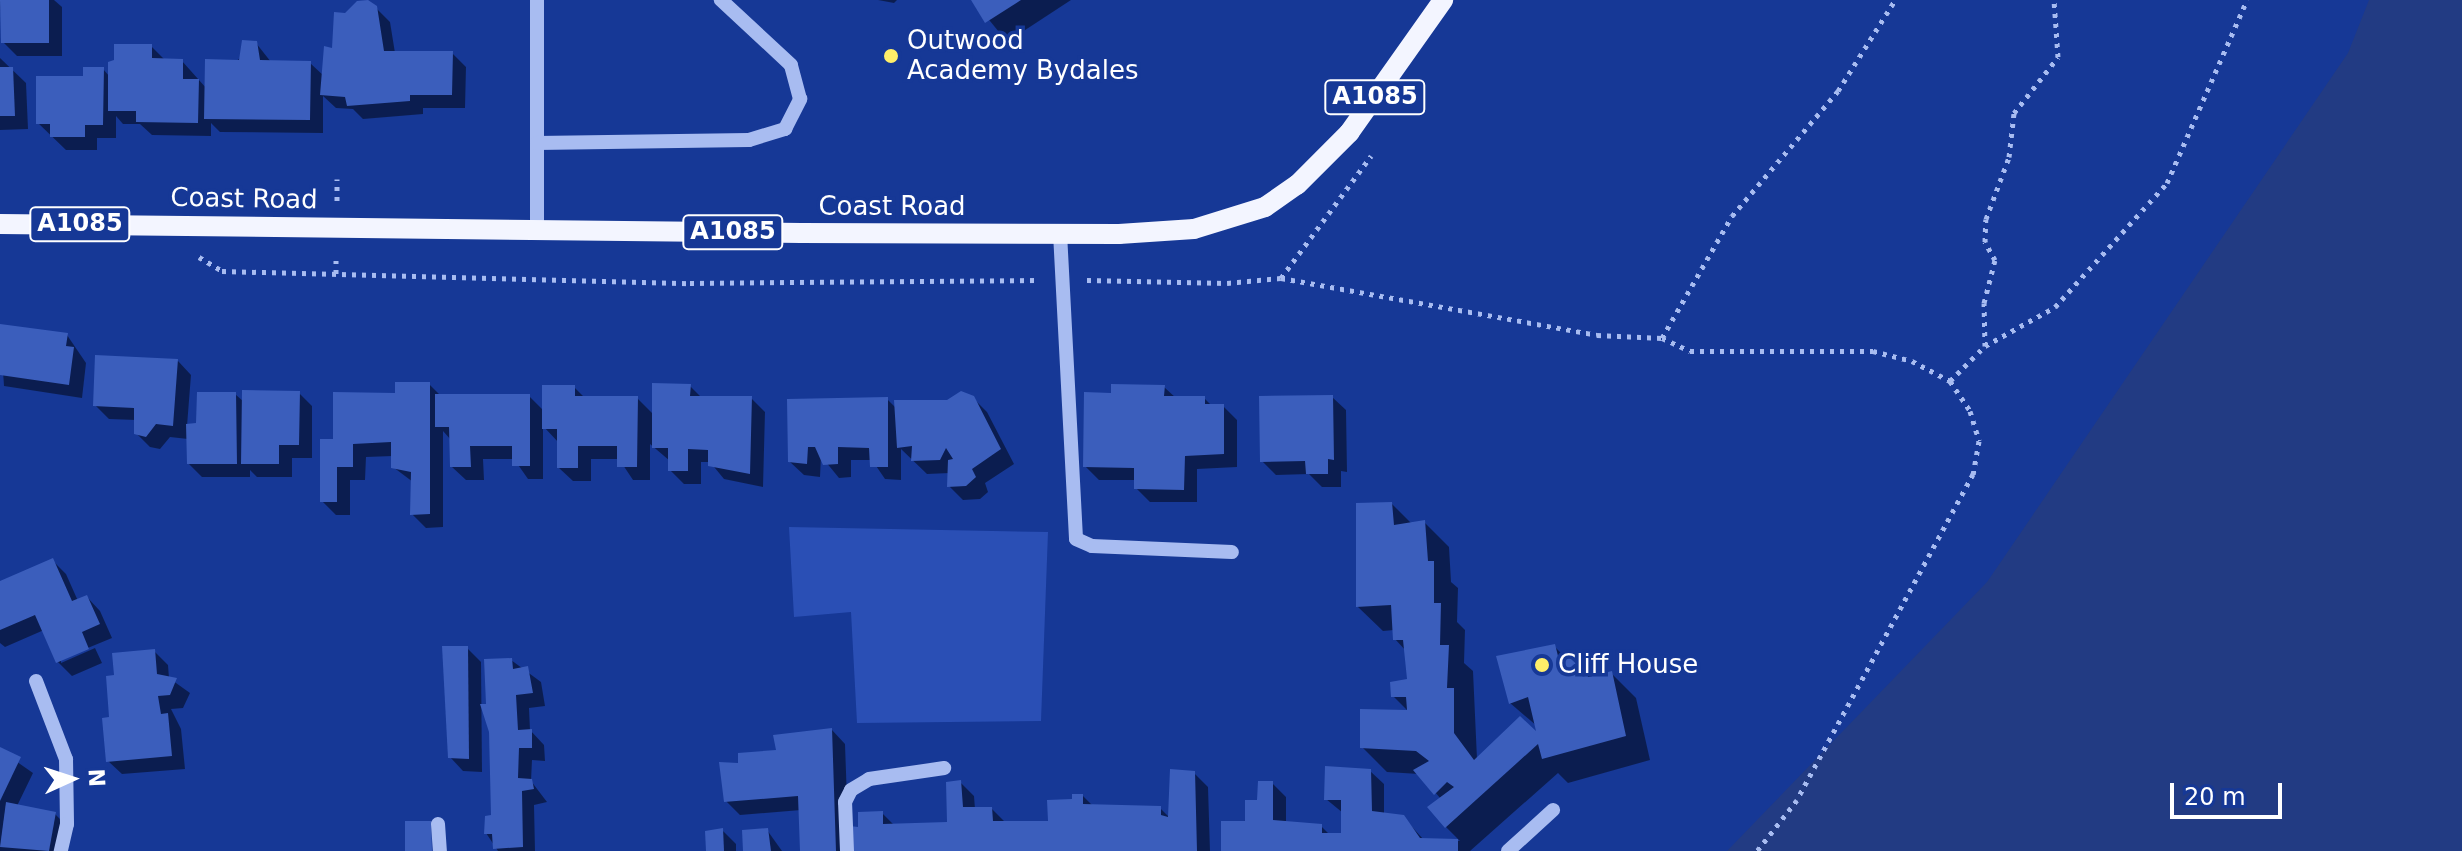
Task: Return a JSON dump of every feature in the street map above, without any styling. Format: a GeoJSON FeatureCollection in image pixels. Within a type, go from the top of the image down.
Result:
{"type":"FeatureCollection","features":[{"type":"Feature","properties":{"kind":"main road","name":"Coast Road"},"geometry":{"type":"LineString","coordinates":[[0,224],[1162,233],[1235,219],[1265,207],[1297,185],[1349,133],[1443,0]]}},
{"type":"Feature","properties":{"kind":"street"},"geometry":{"type":"LineString","coordinates":[[537,0],[537,230]]}},
{"type":"Feature","properties":{"kind":"street"},"geometry":{"type":"LineString","coordinates":[[537,143],[749,140],[785,129],[800,99],[791,65],[721,0]]}},
{"type":"Feature","properties":{"kind":"street"},"geometry":{"type":"LineString","coordinates":[[1060,233],[1060,280],[1076,539],[1092,546],[1232,552]]}},
{"type":"Feature","properties":{"kind":"street"},"geometry":{"type":"LineString","coordinates":[[36,681],[66,759],[67,824],[61,851]]}},
{"type":"Feature","properties":{"kind":"street"},"geometry":{"type":"LineString","coordinates":[[847,851],[845,802],[851,790],[869,779],[944,768]]}},
{"type":"Feature","properties":{"kind":"street"},"geometry":{"type":"LineString","coordinates":[[1508,851],[1553,810]]}},
{"type":"Feature","properties":{"kind":"street"},"geometry":{"type":"LineString","coordinates":[[438,824],[440,851]]}},
{"type":"Feature","properties":{"kind":"path"},"geometry":{"type":"LineString","coordinates":[[1662,338],[1732,216],[1838,91],[1895,0]]}},
{"type":"Feature","properties":{"kind":"path"},"geometry":{"type":"LineString","coordinates":[[1985,346],[1984,303],[1995,260],[1985,242],[1986,219],[2009,157],[2014,113],[2058,57],[2054,0]]}},
{"type":"Feature","properties":{"kind":"path"},"geometry":{"type":"LineString","coordinates":[[1950,381],[1985,346],[2055,307],[2167,183],[2247,0]]}},
{"type":"Feature","properties":{"kind":"path"},"geometry":{"type":"LineString","coordinates":[[159,224],[187,250],[222,271],[690,283],[1060,280],[1227,283]]}},
{"type":"Feature","properties":{"kind":"path"},"geometry":{"type":"LineString","coordinates":[[1281,278],[1597,335],[1662,338],[1690,351],[1873,351],[1912,361],[1950,381],[1970,411],[1979,441],[1973,474],[1797,800],[1757,851]]}},
{"type":"Feature","properties":{"kind":"shaded area"},"geometry":{"type":"Polygon","coordinates":[[[2369,0],[2462,0],[2462,851],[1727,851],[1987,582],[2348,53],[2369,0]]]}},
{"type":"Feature","properties":{"kind":"shaded area"},"geometry":{"type":"Polygon","coordinates":[[[789,527],[1048,532],[1041,721],[857,723],[851,612],[794,617],[789,527]]]}},
{"type":"Feature","properties":{"kind":"building"},"geometry":{"type":"Polygon","coordinates":[[[0,0],[49,0],[49,43],[1,43],[0,0]]]}},
{"type":"Feature","properties":{"kind":"building"},"geometry":{"type":"Polygon","coordinates":[[[368,0],[377,6],[384,51],[453,51],[452,95],[410,95],[410,101],[347,106],[345,97],[320,95],[324,46],[332,48],[334,12],[345,13],[357,1],[368,0]]]}},
{"type":"Feature","properties":{"kind":"building"},"geometry":{"type":"Polygon","coordinates":[[[971,0],[1021,0],[985,23],[971,0]]]}},
{"type":"Feature","properties":{"kind":"building"},"geometry":{"type":"Polygon","coordinates":[[[242,40],[257,41],[260,60],[311,61],[310,120],[204,119],[205,59],[239,60],[242,40]]]}},
{"type":"Feature","properties":{"kind":"building"},"geometry":{"type":"Polygon","coordinates":[[[114,44],[152,44],[152,58],[183,59],[183,79],[199,79],[198,123],[136,122],[136,111],[108,111],[108,62],[114,60],[114,44]]]}},
{"type":"Feature","properties":{"kind":"building"},"geometry":{"type":"Polygon","coordinates":[[[0,67],[13,67],[15,116],[0,116],[0,67]]]}},
{"type":"Feature","properties":{"kind":"building"},"geometry":{"type":"Polygon","coordinates":[[[83,67],[104,67],[103,125],[85,125],[85,137],[50,137],[50,124],[36,124],[36,76],[83,76],[83,67]]]}},
{"type":"Feature","properties":{"kind":"building"},"geometry":{"type":"Polygon","coordinates":[[[0,324],[68,333],[66,346],[74,347],[69,385],[0,375],[0,324]]]}},
{"type":"Feature","properties":{"kind":"building"},"geometry":{"type":"Polygon","coordinates":[[[95,355],[178,359],[173,426],[156,424],[146,437],[134,434],[134,408],[93,406],[95,355]]]}},
{"type":"Feature","properties":{"kind":"building"},"geometry":{"type":"Polygon","coordinates":[[[395,382],[430,382],[430,514],[410,515],[411,472],[391,468],[391,442],[353,444],[353,467],[337,467],[337,502],[320,502],[320,439],[333,439],[333,392],[395,393],[395,382]]]}},
{"type":"Feature","properties":{"kind":"building"},"geometry":{"type":"Polygon","coordinates":[[[652,383],[691,384],[690,396],[752,396],[750,474],[708,466],[708,450],[688,449],[688,471],[668,471],[668,448],[652,448],[652,383]]]}},
{"type":"Feature","properties":{"kind":"building"},"geometry":{"type":"Polygon","coordinates":[[[1111,384],[1165,385],[1164,396],[1205,396],[1205,404],[1224,404],[1224,454],[1185,456],[1184,490],[1134,489],[1134,468],[1083,467],[1084,392],[1111,393],[1111,384]]]}},
{"type":"Feature","properties":{"kind":"building"},"geometry":{"type":"Polygon","coordinates":[[[542,385],[575,385],[575,396],[638,396],[637,467],[617,467],[617,446],[578,446],[578,468],[557,468],[557,429],[542,429],[542,385]]]}},
{"type":"Feature","properties":{"kind":"building"},"geometry":{"type":"Polygon","coordinates":[[[242,390],[300,391],[299,445],[279,445],[279,464],[241,464],[242,390]]]}},
{"type":"Feature","properties":{"kind":"building"},"geometry":{"type":"Polygon","coordinates":[[[961,391],[974,396],[1001,449],[972,469],[976,477],[966,486],[947,487],[948,460],[953,459],[946,448],[940,460],[911,461],[912,446],[897,448],[894,400],[947,400],[961,391]]]}},
{"type":"Feature","properties":{"kind":"building"},"geometry":{"type":"Polygon","coordinates":[[[197,392],[236,392],[237,464],[187,464],[186,424],[196,423],[197,392]]]}},
{"type":"Feature","properties":{"kind":"building"},"geometry":{"type":"Polygon","coordinates":[[[435,394],[530,394],[530,466],[512,466],[512,446],[470,446],[471,467],[450,467],[449,427],[435,427],[435,394]]]}},
{"type":"Feature","properties":{"kind":"building"},"geometry":{"type":"Polygon","coordinates":[[[1333,395],[1334,460],[1328,459],[1328,474],[1306,474],[1305,461],[1260,462],[1259,396],[1333,395]]]}},
{"type":"Feature","properties":{"kind":"building"},"geometry":{"type":"Polygon","coordinates":[[[888,397],[888,467],[870,467],[869,448],[838,447],[838,464],[823,465],[815,447],[808,447],[807,464],[788,462],[787,399],[888,397]]]}},
{"type":"Feature","properties":{"kind":"building","name":"Cliff House"},"geometry":{"type":"Polygon","coordinates":[[[1392,502],[1394,525],[1425,520],[1428,561],[1434,561],[1434,603],[1441,603],[1440,645],[1449,645],[1447,688],[1454,688],[1454,733],[1474,760],[1520,716],[1536,731],[1528,697],[1509,704],[1496,656],[1555,644],[1559,660],[1584,655],[1588,677],[1612,671],[1626,736],[1542,759],[1538,744],[1445,828],[1427,807],[1454,787],[1447,782],[1434,795],[1413,770],[1429,761],[1416,751],[1360,748],[1360,709],[1407,710],[1406,697],[1391,697],[1390,682],[1407,679],[1403,640],[1393,640],[1391,605],[1356,607],[1356,503],[1392,502]]]}},
{"type":"Feature","properties":{"kind":"building"},"geometry":{"type":"Polygon","coordinates":[[[53,558],[72,601],[87,595],[100,624],[82,632],[89,649],[56,663],[35,615],[0,630],[0,581],[53,558]]]}},
{"type":"Feature","properties":{"kind":"building"},"geometry":{"type":"Polygon","coordinates":[[[442,646],[468,646],[469,759],[448,758],[442,646]]]}},
{"type":"Feature","properties":{"kind":"building"},"geometry":{"type":"Polygon","coordinates":[[[155,649],[157,674],[177,678],[170,695],[158,696],[161,714],[168,713],[172,756],[106,762],[102,718],[109,717],[106,676],[114,675],[112,653],[155,649]]]}},
{"type":"Feature","properties":{"kind":"building"},"geometry":{"type":"Polygon","coordinates":[[[512,658],[513,669],[528,666],[533,693],[516,695],[518,730],[532,729],[532,748],[519,748],[518,778],[532,779],[534,789],[522,791],[523,847],[493,849],[492,834],[484,834],[485,816],[491,815],[489,732],[480,704],[486,704],[484,659],[512,658]]]}},
{"type":"Feature","properties":{"kind":"building"},"geometry":{"type":"Polygon","coordinates":[[[832,728],[836,851],[800,851],[798,796],[724,802],[719,762],[738,763],[738,753],[776,750],[773,735],[832,728]]]}},
{"type":"Feature","properties":{"kind":"building"},"geometry":{"type":"Polygon","coordinates":[[[0,747],[21,757],[0,801],[0,747]]]}},
{"type":"Feature","properties":{"kind":"building"},"geometry":{"type":"Polygon","coordinates":[[[1325,766],[1371,769],[1372,811],[1404,815],[1420,838],[1458,839],[1458,851],[1221,851],[1221,821],[1245,821],[1245,800],[1257,800],[1258,781],[1273,781],[1273,820],[1322,824],[1322,833],[1341,833],[1341,800],[1324,800],[1325,766]]]}},
{"type":"Feature","properties":{"kind":"building"},"geometry":{"type":"Polygon","coordinates":[[[1170,769],[1195,771],[1197,851],[850,851],[850,826],[858,827],[858,812],[883,811],[883,824],[947,822],[946,782],[961,780],[963,807],[992,807],[993,821],[1048,821],[1047,800],[1072,799],[1072,794],[1083,794],[1083,804],[1161,806],[1161,815],[1168,817],[1170,769]]]}},
{"type":"Feature","properties":{"kind":"building"},"geometry":{"type":"Polygon","coordinates":[[[6,802],[56,812],[49,851],[0,847],[6,802]]]}},
{"type":"Feature","properties":{"kind":"building"},"geometry":{"type":"Polygon","coordinates":[[[405,821],[431,821],[432,851],[405,851],[405,821]]]}},
{"type":"Feature","properties":{"kind":"building"},"geometry":{"type":"Polygon","coordinates":[[[723,828],[724,851],[706,851],[705,831],[723,828]]]}},
{"type":"Feature","properties":{"kind":"building"},"geometry":{"type":"Polygon","coordinates":[[[768,828],[771,851],[743,851],[742,830],[768,828]]]}},
{"type":"Feature","properties":{"kind":"place","name":"Outwood Academy Bydales"},"geometry":{"type":"Point","coordinates":[891,56]}},
{"type":"Feature","properties":{"kind":"place","name":"Cliff House"},"geometry":{"type":"Point","coordinates":[1542,665]}}]}
